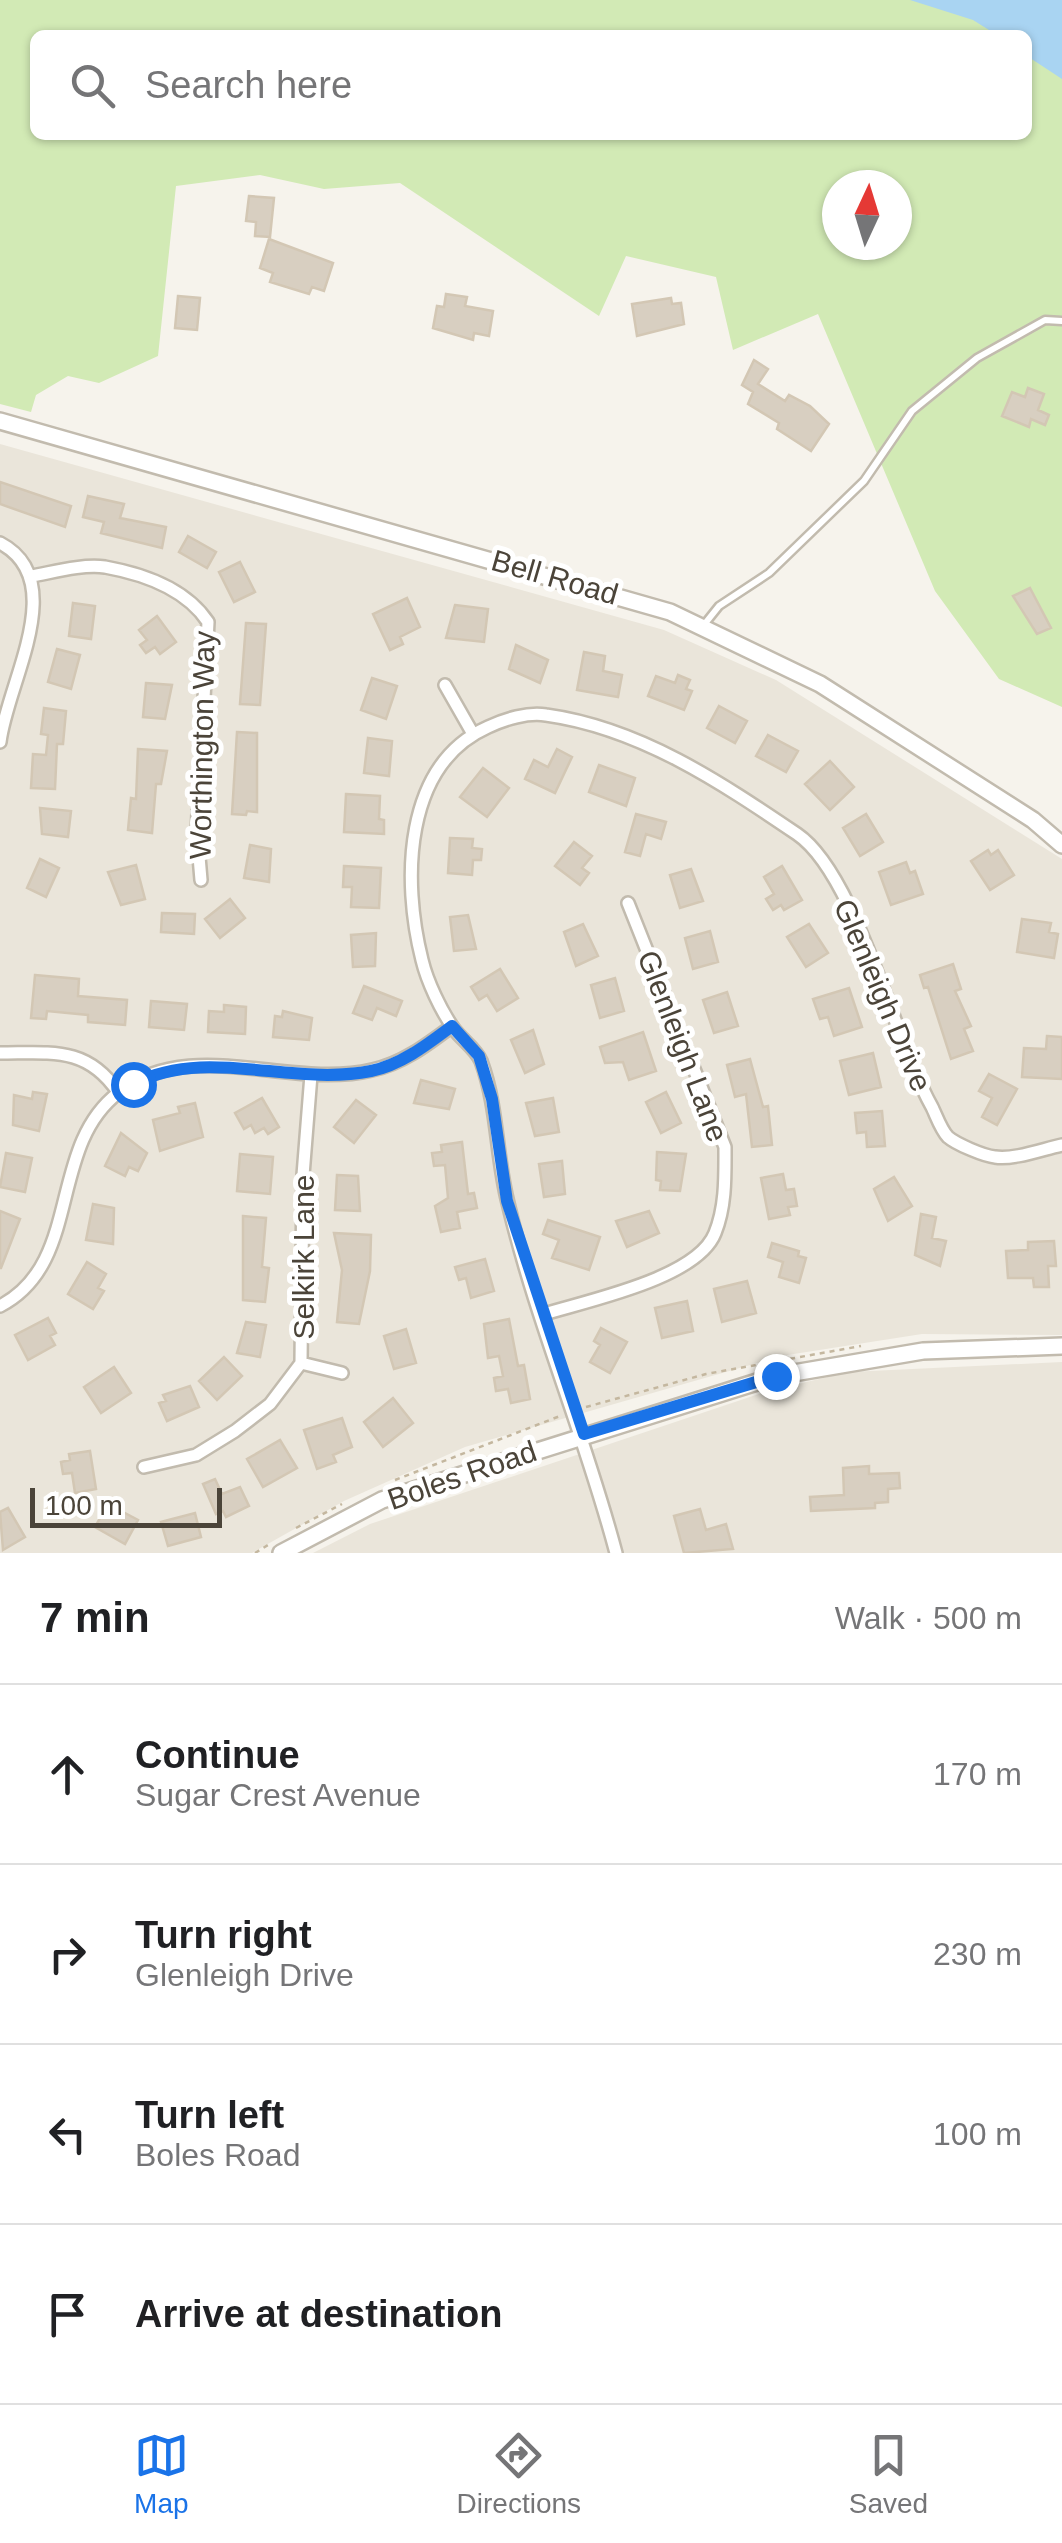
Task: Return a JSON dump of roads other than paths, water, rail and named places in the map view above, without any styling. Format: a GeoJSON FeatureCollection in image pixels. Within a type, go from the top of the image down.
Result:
{"type":"FeatureCollection","features":[{"type":"Feature","properties":{"kind":"street","name":"Bell Road"},"geometry":{"type":"LineString","coordinates":[[0,421],[639,601],[820,684],[1033,820],[1062,844]]}},
{"type":"Feature","properties":{"kind":"street"},"geometry":{"type":"LineString","coordinates":[[0,543],[14,550],[32,576],[28,641],[3,712],[0,742]]}},
{"type":"Feature","properties":{"kind":"street","name":"Worthington Way"},"geometry":{"type":"LineString","coordinates":[[32,576],[102,566],[180,591],[196,603],[208,622],[196,833],[201,880]]}},
{"type":"Feature","properties":{"kind":"street"},"geometry":{"type":"LineString","coordinates":[[445,685],[473,734]]}},
{"type":"Feature","properties":{"kind":"street","name":"Glenleigh Drive"},"geometry":{"type":"LineString","coordinates":[[616,1553],[584,1434],[541,1315],[507,1201],[492,1099],[479,1056],[452,1026],[424,968],[412,918],[418,811],[430,777],[473,734],[501,721],[540,714],[642,740],[710,776],[804,838],[841,896],[874,963],[918,1084],[948,1137],[996,1157],[1062,1145]]}},
{"type":"Feature","properties":{"kind":"street","name":"Glenleigh Lane"},"geometry":{"type":"LineString","coordinates":[[541,1315],[685,1265],[715,1234],[725,1190],[721,1134],[667,1011],[628,903]]}},
{"type":"Feature","properties":{"kind":"street"},"geometry":{"type":"LineString","coordinates":[[0,1306],[20,1296],[48,1260],[87,1127],[118,1092],[161,1070],[202,1065],[311,1075],[372,1070],[419,1051],[452,1026]]}},
{"type":"Feature","properties":{"kind":"street"},"geometry":{"type":"LineString","coordinates":[[0,1053],[53,1054],[88,1060],[104,1071],[118,1092]]}},
{"type":"Feature","properties":{"kind":"street","name":"Selkirk Lane"},"geometry":{"type":"LineString","coordinates":[[144,1467],[196,1456],[270,1404],[294,1380],[302,1363],[303,1175],[311,1075]]}},
{"type":"Feature","properties":{"kind":"street","name":"Boles Road"},"geometry":{"type":"LineString","coordinates":[[281,1553],[382,1500],[584,1434],[818,1366],[923,1351],[1062,1346]]}},
{"type":"Feature","properties":{"kind":"street"},"geometry":{"type":"LineString","coordinates":[[302,1363],[342,1373]]}},
{"type":"Feature","properties":{"kind":"lane"},"geometry":{"type":"LineString","coordinates":[[702,627],[718,606],[769,573],[864,481],[912,410],[990,350],[1045,320],[1062,322]]}},
{"type":"Feature","properties":{"kind":"water"},"geometry":{"type":"Polygon","coordinates":[[[910,0],[1062,0],[1062,79],[1032,59],[1032,30],[989,30],[973,20],[910,0]]]}}]}
